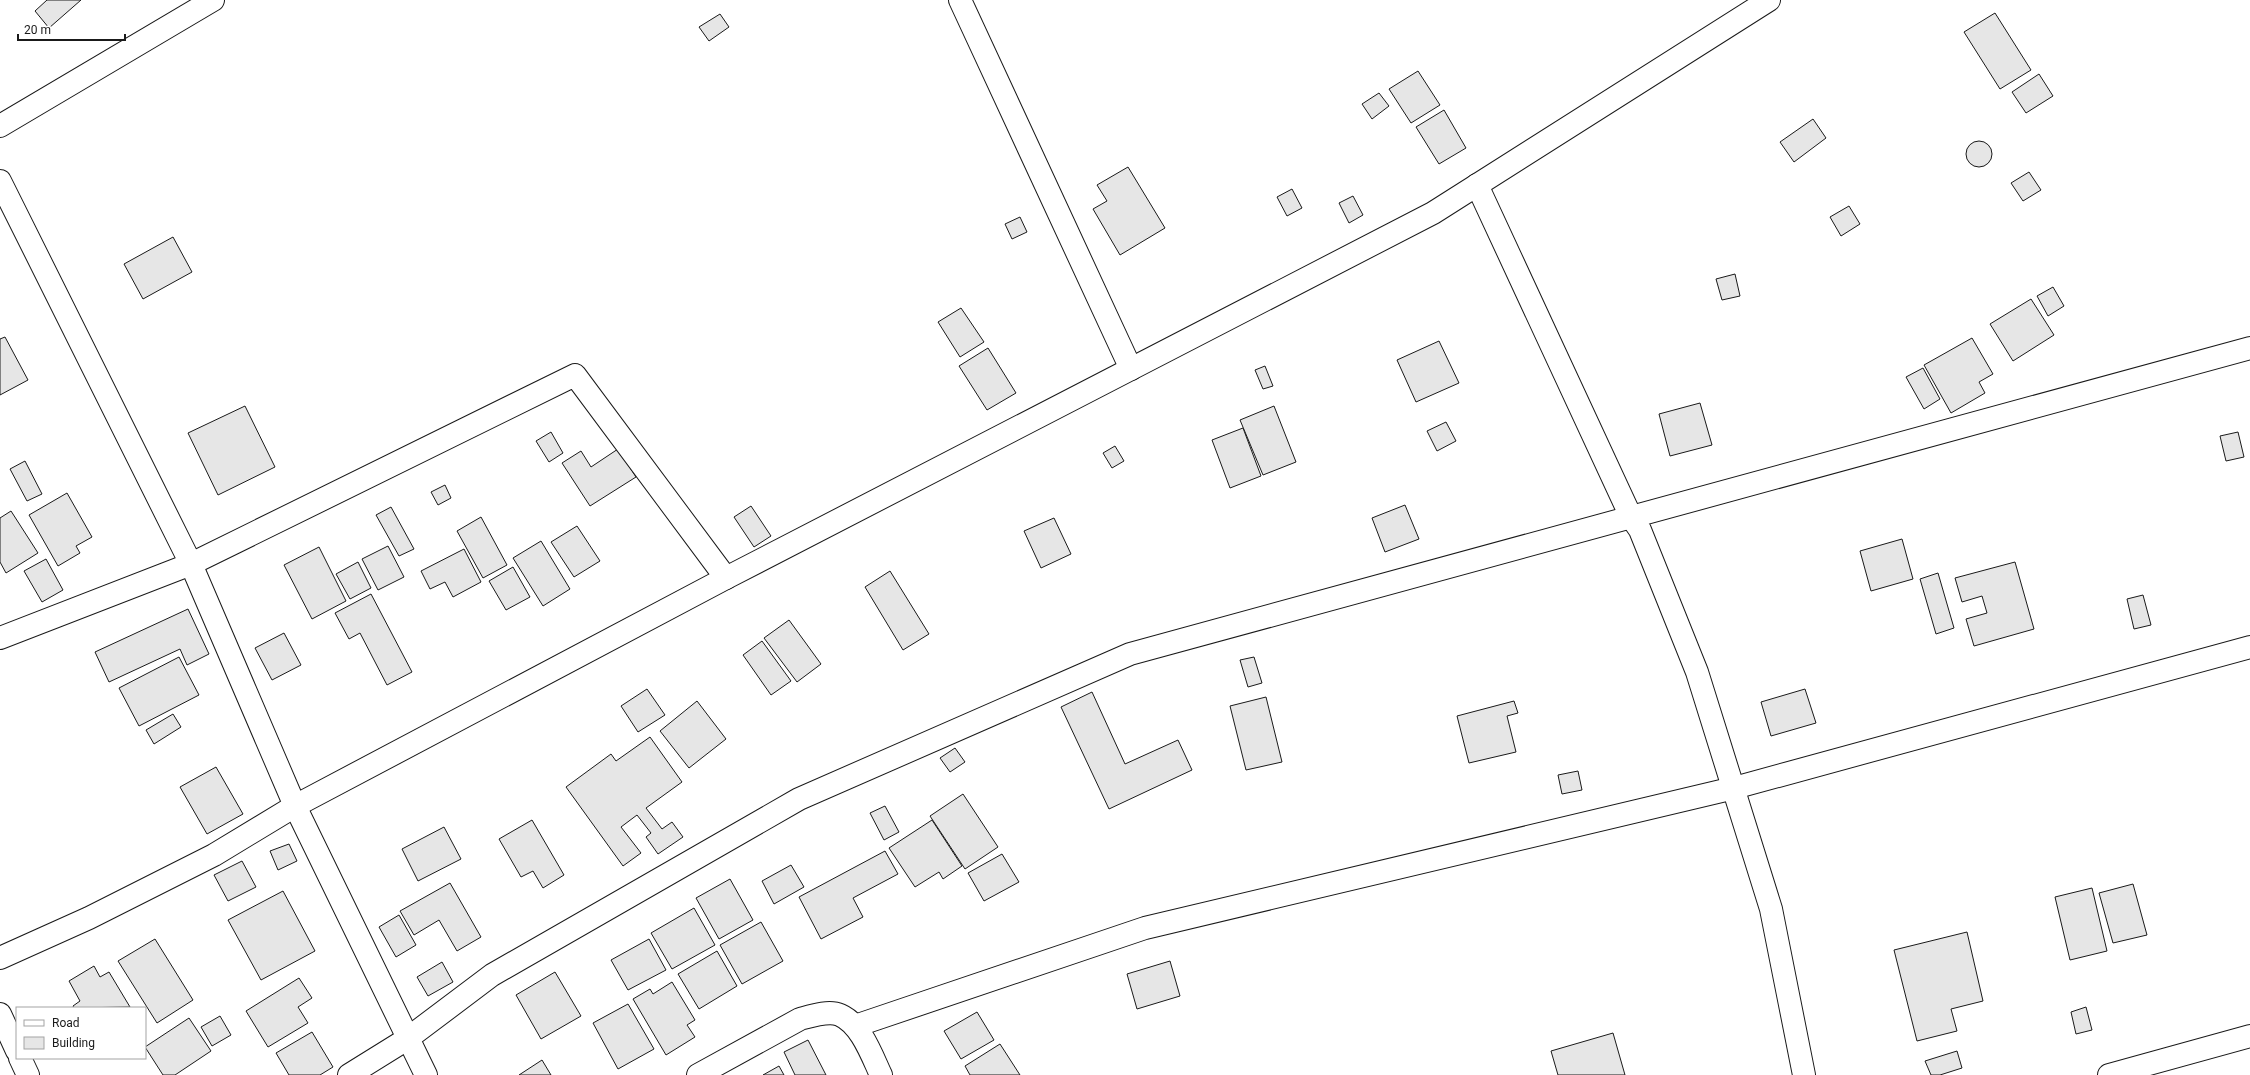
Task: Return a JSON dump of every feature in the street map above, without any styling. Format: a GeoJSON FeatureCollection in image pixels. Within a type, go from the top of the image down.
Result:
{"type":"FeatureCollection","features":[{"type":"Feature","properties":{"kind":"street"},"geometry":{"type":"LineString","coordinates":[[0,126],[213,0]]}},
{"type":"Feature","properties":{"kind":"street"},"geometry":{"type":"LineString","coordinates":[[960,0],[1131,369]]}},
{"type":"Feature","properties":{"kind":"street"},"geometry":{"type":"LineString","coordinates":[[0,958],[89,918],[214,855],[295,806],[726,578],[1433,213],[1769,0]]}},
{"type":"Feature","properties":{"kind":"street"},"geometry":{"type":"LineString","coordinates":[[0,181],[191,564],[295,806],[407,1039],[426,1075]]}},
{"type":"Feature","properties":{"kind":"street"},"geometry":{"type":"LineString","coordinates":[[1477,185],[1631,517],[1640,530],[1697,672],[1771,909],[1804,1075]]}},
{"type":"Feature","properties":{"kind":"street"},"geometry":{"type":"LineString","coordinates":[[349,1075],[407,1039],[492,974],[799,799],[1130,654],[2250,348]]}},
{"type":"Feature","properties":{"kind":"street"},"geometry":{"type":"LineString","coordinates":[[0,638],[191,564],[575,375],[726,578]]}},
{"type":"Feature","properties":{"kind":"street"},"geometry":{"type":"LineString","coordinates":[[855,1026],[1145,928],[1734,788],[2250,647]]}},
{"type":"Feature","properties":{"kind":"street"},"geometry":{"type":"LineString","coordinates":[[0,1014],[16,1049]]}},
{"type":"Feature","properties":{"kind":"street"},"geometry":{"type":"LineString","coordinates":[[698,1075],[800,1019],[818,1015],[839,1015],[855,1026],[881,1075]]}},
{"type":"Feature","properties":{"kind":"street"},"geometry":{"type":"LineString","coordinates":[[2109,1075],[2250,1036]]}},
{"type":"Feature","properties":{"kind":"street"},"geometry":{"type":"LineString","coordinates":[[20,1059],[28,1075]]}},
{"type":"Feature","properties":{"kind":"building"},"geometry":{"type":"Polygon","coordinates":[[[47,0],[81,0],[49,28],[35,11],[47,0]]]}},
{"type":"Feature","properties":{"kind":"building"},"geometry":{"type":"Polygon","coordinates":[[[1995,13],[2031,70],[2000,89],[1964,32],[1995,13]]]}},
{"type":"Feature","properties":{"kind":"building"},"geometry":{"type":"Polygon","coordinates":[[[720,14],[729,27],[709,41],[699,27],[720,14]]]}},
{"type":"Feature","properties":{"kind":"building"},"geometry":{"type":"Polygon","coordinates":[[[1418,71],[1440,105],[1411,123],[1389,89],[1418,71]]]}},
{"type":"Feature","properties":{"kind":"building"},"geometry":{"type":"Polygon","coordinates":[[[2039,74],[2053,96],[2026,113],[2012,92],[2039,74]]]}},
{"type":"Feature","properties":{"kind":"building"},"geometry":{"type":"Polygon","coordinates":[[[1379,93],[1389,106],[1372,119],[1362,104],[1379,93]]]}},
{"type":"Feature","properties":{"kind":"building"},"geometry":{"type":"Polygon","coordinates":[[[1444,110],[1466,148],[1439,164],[1416,127],[1444,110]]]}},
{"type":"Feature","properties":{"kind":"building"},"geometry":{"type":"Polygon","coordinates":[[[1813,119],[1826,138],[1794,162],[1780,142],[1813,119]]]}},
{"type":"Feature","properties":{"kind":"building"},"geometry":{"type":"Polygon","coordinates":[[[1979,141],[1988,145],[1992,154],[1988,163],[1979,167],[1970,163],[1966,154],[1970,145],[1979,141]]]}},
{"type":"Feature","properties":{"kind":"building"},"geometry":{"type":"Polygon","coordinates":[[[1128,167],[1165,228],[1120,255],[1093,209],[1107,201],[1097,185],[1128,167]]]}},
{"type":"Feature","properties":{"kind":"building"},"geometry":{"type":"Polygon","coordinates":[[[2029,172],[2041,190],[2023,201],[2011,183],[2029,172]]]}},
{"type":"Feature","properties":{"kind":"building"},"geometry":{"type":"Polygon","coordinates":[[[1292,189],[1302,208],[1287,216],[1277,197],[1292,189]]]}},
{"type":"Feature","properties":{"kind":"building"},"geometry":{"type":"Polygon","coordinates":[[[1353,196],[1363,215],[1349,223],[1339,203],[1353,196]]]}},
{"type":"Feature","properties":{"kind":"building"},"geometry":{"type":"Polygon","coordinates":[[[1849,206],[1860,224],[1841,236],[1830,217],[1849,206]]]}},
{"type":"Feature","properties":{"kind":"building"},"geometry":{"type":"Polygon","coordinates":[[[1020,217],[1027,232],[1012,239],[1005,224],[1020,217]]]}},
{"type":"Feature","properties":{"kind":"building"},"geometry":{"type":"Polygon","coordinates":[[[173,237],[192,272],[143,299],[124,264],[173,237]]]}},
{"type":"Feature","properties":{"kind":"building"},"geometry":{"type":"Polygon","coordinates":[[[1735,274],[1740,296],[1722,300],[1716,279],[1735,274]]]}},
{"type":"Feature","properties":{"kind":"building"},"geometry":{"type":"Polygon","coordinates":[[[2053,287],[2064,306],[2048,316],[2037,296],[2053,287]]]}},
{"type":"Feature","properties":{"kind":"building"},"geometry":{"type":"Polygon","coordinates":[[[2031,299],[2054,335],[2013,361],[1990,324],[2031,299]]]}},
{"type":"Feature","properties":{"kind":"building"},"geometry":{"type":"Polygon","coordinates":[[[961,308],[984,342],[960,357],[938,322],[961,308]]]}},
{"type":"Feature","properties":{"kind":"building"},"geometry":{"type":"Polygon","coordinates":[[[5,337],[28,380],[0,395],[0,339],[5,337]]]}},
{"type":"Feature","properties":{"kind":"building"},"geometry":{"type":"Polygon","coordinates":[[[1972,338],[1993,374],[1979,382],[1985,393],[1951,413],[1924,365],[1972,338]]]}},
{"type":"Feature","properties":{"kind":"building"},"geometry":{"type":"Polygon","coordinates":[[[1439,341],[1459,383],[1416,402],[1397,360],[1439,341]]]}},
{"type":"Feature","properties":{"kind":"building"},"geometry":{"type":"Polygon","coordinates":[[[988,348],[1016,393],[987,410],[959,366],[988,348]]]}},
{"type":"Feature","properties":{"kind":"building"},"geometry":{"type":"Polygon","coordinates":[[[1265,366],[1273,386],[1263,389],[1255,370],[1265,366]]]}},
{"type":"Feature","properties":{"kind":"building"},"geometry":{"type":"Polygon","coordinates":[[[1923,368],[1940,399],[1924,409],[1906,377],[1923,368]]]}},
{"type":"Feature","properties":{"kind":"building"},"geometry":{"type":"Polygon","coordinates":[[[1700,403],[1712,445],[1670,456],[1659,414],[1700,403]]]}},
{"type":"Feature","properties":{"kind":"building"},"geometry":{"type":"Polygon","coordinates":[[[245,406],[275,467],[218,495],[188,433],[245,406]]]}},
{"type":"Feature","properties":{"kind":"building"},"geometry":{"type":"Polygon","coordinates":[[[1274,406],[1296,462],[1263,475],[1240,420],[1274,406]]]}},
{"type":"Feature","properties":{"kind":"building"},"geometry":{"type":"Polygon","coordinates":[[[1446,422],[1456,441],[1437,451],[1427,431],[1446,422]]]}},
{"type":"Feature","properties":{"kind":"building"},"geometry":{"type":"Polygon","coordinates":[[[1243,428],[1261,476],[1230,488],[1212,440],[1243,428]]]}},
{"type":"Feature","properties":{"kind":"building"},"geometry":{"type":"Polygon","coordinates":[[[551,432],[563,453],[549,462],[536,441],[551,432]]]}},
{"type":"Feature","properties":{"kind":"building"},"geometry":{"type":"Polygon","coordinates":[[[2238,432],[2244,457],[2226,461],[2220,436],[2238,432]]]}},
{"type":"Feature","properties":{"kind":"building"},"geometry":{"type":"Polygon","coordinates":[[[1115,446],[1124,461],[1112,468],[1103,453],[1115,446]]]}},
{"type":"Feature","properties":{"kind":"building"},"geometry":{"type":"Polygon","coordinates":[[[618,449],[636,477],[590,506],[562,463],[581,451],[591,467],[618,449]]]}},
{"type":"Feature","properties":{"kind":"building"},"geometry":{"type":"Polygon","coordinates":[[[25,461],[42,494],[27,501],[10,469],[25,461]]]}},
{"type":"Feature","properties":{"kind":"building"},"geometry":{"type":"Polygon","coordinates":[[[445,485],[451,498],[438,505],[431,492],[445,485]]]}},
{"type":"Feature","properties":{"kind":"building"},"geometry":{"type":"Polygon","coordinates":[[[67,493],[92,537],[76,546],[80,553],[58,566],[29,515],[67,493]]]}},
{"type":"Feature","properties":{"kind":"building"},"geometry":{"type":"Polygon","coordinates":[[[1405,505],[1419,539],[1385,552],[1372,518],[1405,505]]]}},
{"type":"Feature","properties":{"kind":"building"},"geometry":{"type":"Polygon","coordinates":[[[751,506],[771,536],[754,547],[734,517],[751,506]]]}},
{"type":"Feature","properties":{"kind":"building"},"geometry":{"type":"Polygon","coordinates":[[[391,507],[414,549],[399,556],[376,515],[391,507]]]}},
{"type":"Feature","properties":{"kind":"building"},"geometry":{"type":"Polygon","coordinates":[[[11,511],[38,553],[6,573],[0,562],[0,518],[11,511]]]}},
{"type":"Feature","properties":{"kind":"building"},"geometry":{"type":"Polygon","coordinates":[[[481,517],[507,565],[483,578],[457,531],[481,517]]]}},
{"type":"Feature","properties":{"kind":"building"},"geometry":{"type":"Polygon","coordinates":[[[1054,518],[1071,554],[1041,568],[1024,531],[1054,518]]]}},
{"type":"Feature","properties":{"kind":"building"},"geometry":{"type":"Polygon","coordinates":[[[577,526],[600,561],[574,577],[551,542],[577,526]]]}},
{"type":"Feature","properties":{"kind":"building"},"geometry":{"type":"Polygon","coordinates":[[[1902,539],[1913,579],[1871,591],[1860,551],[1902,539]]]}},
{"type":"Feature","properties":{"kind":"building"},"geometry":{"type":"Polygon","coordinates":[[[541,541],[570,589],[543,606],[513,558],[541,541]]]}},
{"type":"Feature","properties":{"kind":"building"},"geometry":{"type":"Polygon","coordinates":[[[388,546],[404,577],[378,590],[362,559],[388,546]]]}},
{"type":"Feature","properties":{"kind":"building"},"geometry":{"type":"Polygon","coordinates":[[[319,547],[346,601],[312,619],[284,565],[319,547]]]}},
{"type":"Feature","properties":{"kind":"building"},"geometry":{"type":"Polygon","coordinates":[[[464,549],[481,582],[453,597],[445,582],[430,589],[421,571],[464,549]]]}},
{"type":"Feature","properties":{"kind":"building"},"geometry":{"type":"Polygon","coordinates":[[[46,559],[63,590],[42,602],[24,571],[46,559]]]}},
{"type":"Feature","properties":{"kind":"building"},"geometry":{"type":"Polygon","coordinates":[[[358,562],[371,588],[350,599],[336,574],[358,562]]]}},
{"type":"Feature","properties":{"kind":"building"},"geometry":{"type":"Polygon","coordinates":[[[2015,562],[2034,629],[1974,646],[1966,619],[1987,613],[1982,596],[1962,602],[1955,578],[2015,562]]]}},
{"type":"Feature","properties":{"kind":"building"},"geometry":{"type":"Polygon","coordinates":[[[513,567],[530,597],[506,610],[489,581],[513,567]]]}},
{"type":"Feature","properties":{"kind":"building"},"geometry":{"type":"Polygon","coordinates":[[[890,571],[929,634],[903,650],[865,587],[890,571]]]}},
{"type":"Feature","properties":{"kind":"building"},"geometry":{"type":"Polygon","coordinates":[[[1938,573],[1954,628],[1936,634],[1920,579],[1938,573]]]}},
{"type":"Feature","properties":{"kind":"building"},"geometry":{"type":"Polygon","coordinates":[[[371,594],[412,672],[387,685],[360,633],[349,639],[335,613],[371,594]]]}},
{"type":"Feature","properties":{"kind":"building"},"geometry":{"type":"Polygon","coordinates":[[[2143,595],[2151,625],[2134,629],[2127,599],[2143,595]]]}},
{"type":"Feature","properties":{"kind":"building"},"geometry":{"type":"Polygon","coordinates":[[[188,609],[209,654],[187,665],[180,649],[109,682],[95,652],[188,609]]]}},
{"type":"Feature","properties":{"kind":"building"},"geometry":{"type":"Polygon","coordinates":[[[789,620],[821,664],[797,682],[764,638],[789,620]]]}},
{"type":"Feature","properties":{"kind":"building"},"geometry":{"type":"Polygon","coordinates":[[[284,633],[301,665],[272,680],[255,648],[284,633]]]}},
{"type":"Feature","properties":{"kind":"building"},"geometry":{"type":"Polygon","coordinates":[[[762,641],[791,681],[771,695],[743,655],[762,641]]]}},
{"type":"Feature","properties":{"kind":"building"},"geometry":{"type":"Polygon","coordinates":[[[179,657],[199,695],[139,726],[119,688],[179,657]]]}},
{"type":"Feature","properties":{"kind":"building"},"geometry":{"type":"Polygon","coordinates":[[[1254,657],[1262,683],[1248,687],[1240,660],[1254,657]]]}},
{"type":"Feature","properties":{"kind":"building"},"geometry":{"type":"Polygon","coordinates":[[[647,689],[665,715],[638,732],[621,706],[647,689]]]}},
{"type":"Feature","properties":{"kind":"building"},"geometry":{"type":"Polygon","coordinates":[[[1805,689],[1816,723],[1771,736],[1761,702],[1805,689]]]}},
{"type":"Feature","properties":{"kind":"building"},"geometry":{"type":"Polygon","coordinates":[[[1092,692],[1125,764],[1178,740],[1192,770],[1109,809],[1061,707],[1092,692]]]}},
{"type":"Feature","properties":{"kind":"building"},"geometry":{"type":"Polygon","coordinates":[[[1266,697],[1282,762],[1246,770],[1230,706],[1266,697]]]}},
{"type":"Feature","properties":{"kind":"building"},"geometry":{"type":"Polygon","coordinates":[[[697,701],[726,739],[689,768],[660,731],[697,701]]]}},
{"type":"Feature","properties":{"kind":"building"},"geometry":{"type":"Polygon","coordinates":[[[1514,701],[1518,713],[1507,716],[1516,752],[1469,763],[1457,716],[1514,701]]]}},
{"type":"Feature","properties":{"kind":"building"},"geometry":{"type":"Polygon","coordinates":[[[173,714],[181,727],[154,744],[146,730],[173,714]]]}},
{"type":"Feature","properties":{"kind":"building"},"geometry":{"type":"Polygon","coordinates":[[[650,737],[682,782],[646,808],[662,829],[672,822],[683,837],[658,854],[646,837],[651,833],[637,815],[621,827],[641,853],[623,866],[566,787],[611,754],[616,761],[650,737]]]}},
{"type":"Feature","properties":{"kind":"building"},"geometry":{"type":"Polygon","coordinates":[[[955,748],[965,762],[950,772],[940,758],[955,748]]]}},
{"type":"Feature","properties":{"kind":"building"},"geometry":{"type":"Polygon","coordinates":[[[216,767],[243,814],[207,834],[180,787],[216,767]]]}},
{"type":"Feature","properties":{"kind":"building"},"geometry":{"type":"Polygon","coordinates":[[[1578,771],[1582,790],[1562,794],[1558,775],[1578,771]]]}},
{"type":"Feature","properties":{"kind":"building"},"geometry":{"type":"Polygon","coordinates":[[[963,794],[998,847],[965,869],[930,816],[963,794]]]}},
{"type":"Feature","properties":{"kind":"building"},"geometry":{"type":"Polygon","coordinates":[[[885,806],[899,832],[884,840],[870,813],[885,806]]]}},
{"type":"Feature","properties":{"kind":"building"},"geometry":{"type":"Polygon","coordinates":[[[532,820],[564,875],[543,888],[533,871],[521,877],[499,839],[532,820]]]}},
{"type":"Feature","properties":{"kind":"building"},"geometry":{"type":"Polygon","coordinates":[[[932,820],[962,866],[943,879],[939,872],[915,887],[889,848],[932,820]]]}},
{"type":"Feature","properties":{"kind":"building"},"geometry":{"type":"Polygon","coordinates":[[[444,827],[461,859],[418,881],[402,849],[444,827]]]}},
{"type":"Feature","properties":{"kind":"building"},"geometry":{"type":"Polygon","coordinates":[[[289,844],[297,861],[278,870],[270,851],[289,844]]]}},
{"type":"Feature","properties":{"kind":"building"},"geometry":{"type":"Polygon","coordinates":[[[885,851],[898,874],[853,898],[863,917],[821,939],[799,897],[885,851]]]}},
{"type":"Feature","properties":{"kind":"building"},"geometry":{"type":"Polygon","coordinates":[[[1002,854],[1019,882],[984,901],[968,873],[1002,854]]]}},
{"type":"Feature","properties":{"kind":"building"},"geometry":{"type":"Polygon","coordinates":[[[242,861],[256,887],[228,901],[214,875],[242,861]]]}},
{"type":"Feature","properties":{"kind":"building"},"geometry":{"type":"Polygon","coordinates":[[[791,865],[804,887],[774,904],[762,881],[791,865]]]}},
{"type":"Feature","properties":{"kind":"building"},"geometry":{"type":"Polygon","coordinates":[[[730,879],[753,920],[719,939],[696,898],[730,879]]]}},
{"type":"Feature","properties":{"kind":"building"},"geometry":{"type":"Polygon","coordinates":[[[450,883],[481,937],[457,951],[439,920],[414,935],[400,911],[450,883]]]}},
{"type":"Feature","properties":{"kind":"building"},"geometry":{"type":"Polygon","coordinates":[[[2133,884],[2147,935],[2113,943],[2099,893],[2133,884]]]}},
{"type":"Feature","properties":{"kind":"building"},"geometry":{"type":"Polygon","coordinates":[[[2092,888],[2107,951],[2070,960],[2055,897],[2092,888]]]}},
{"type":"Feature","properties":{"kind":"building"},"geometry":{"type":"Polygon","coordinates":[[[283,891],[315,951],[261,980],[228,920],[283,891]]]}},
{"type":"Feature","properties":{"kind":"building"},"geometry":{"type":"Polygon","coordinates":[[[694,908],[715,945],[672,969],[651,933],[694,908]]]}},
{"type":"Feature","properties":{"kind":"building"},"geometry":{"type":"Polygon","coordinates":[[[399,915],[416,945],[396,957],[379,927],[399,915]]]}},
{"type":"Feature","properties":{"kind":"building"},"geometry":{"type":"Polygon","coordinates":[[[761,922],[783,961],[742,984],[720,945],[761,922]]]}},
{"type":"Feature","properties":{"kind":"building"},"geometry":{"type":"Polygon","coordinates":[[[1967,932],[1983,1001],[1951,1009],[1957,1031],[1917,1041],[1894,950],[1967,932]]]}},
{"type":"Feature","properties":{"kind":"building"},"geometry":{"type":"Polygon","coordinates":[[[155,939],[193,1000],[157,1023],[118,961],[155,939]]]}},
{"type":"Feature","properties":{"kind":"building"},"geometry":{"type":"Polygon","coordinates":[[[649,939],[666,970],[628,990],[611,960],[649,939]]]}},
{"type":"Feature","properties":{"kind":"building"},"geometry":{"type":"Polygon","coordinates":[[[717,951],[737,986],[699,1009],[678,974],[717,951]]]}},
{"type":"Feature","properties":{"kind":"building"},"geometry":{"type":"Polygon","coordinates":[[[1170,961],[1180,996],[1137,1009],[1127,974],[1170,961]]]}},
{"type":"Feature","properties":{"kind":"building"},"geometry":{"type":"Polygon","coordinates":[[[442,962],[453,982],[428,996],[417,977],[442,962]]]}},
{"type":"Feature","properties":{"kind":"building"},"geometry":{"type":"Polygon","coordinates":[[[94,966],[100,977],[109,972],[130,1007],[74,1007],[80,1001],[69,981],[94,966]]]}},
{"type":"Feature","properties":{"kind":"building"},"geometry":{"type":"Polygon","coordinates":[[[555,972],[581,1016],[541,1039],[516,995],[555,972]]]}},
{"type":"Feature","properties":{"kind":"building"},"geometry":{"type":"Polygon","coordinates":[[[299,978],[312,998],[298,1007],[308,1023],[268,1047],[246,1011],[299,978]]]}},
{"type":"Feature","properties":{"kind":"building"},"geometry":{"type":"Polygon","coordinates":[[[672,982],[695,1020],[687,1025],[695,1037],[666,1055],[633,999],[650,989],[653,994],[672,982]]]}},
{"type":"Feature","properties":{"kind":"building"},"geometry":{"type":"Polygon","coordinates":[[[628,1004],[654,1049],[618,1069],[593,1023],[628,1004]]]}},
{"type":"Feature","properties":{"kind":"building"},"geometry":{"type":"Polygon","coordinates":[[[2086,1007],[2092,1030],[2076,1034],[2071,1012],[2086,1007]]]}},
{"type":"Feature","properties":{"kind":"building"},"geometry":{"type":"Polygon","coordinates":[[[977,1012],[994,1040],[961,1059],[944,1031],[977,1012]]]}},
{"type":"Feature","properties":{"kind":"building"},"geometry":{"type":"Polygon","coordinates":[[[220,1016],[231,1035],[212,1046],[201,1027],[220,1016]]]}},
{"type":"Feature","properties":{"kind":"building"},"geometry":{"type":"Polygon","coordinates":[[[189,1018],[211,1051],[175,1075],[163,1075],[146,1046],[189,1018]]]}},
{"type":"Feature","properties":{"kind":"building"},"geometry":{"type":"Polygon","coordinates":[[[312,1032],[333,1067],[320,1075],[289,1075],[276,1053],[312,1032]]]}},
{"type":"Feature","properties":{"kind":"building"},"geometry":{"type":"Polygon","coordinates":[[[1613,1033],[1625,1075],[1558,1075],[1551,1051],[1613,1033]]]}},
{"type":"Feature","properties":{"kind":"building"},"geometry":{"type":"Polygon","coordinates":[[[808,1040],[826,1075],[795,1075],[784,1052],[808,1040]]]}},
{"type":"Feature","properties":{"kind":"building"},"geometry":{"type":"Polygon","coordinates":[[[1000,1044],[1020,1075],[970,1075],[965,1066],[1000,1044]]]}},
{"type":"Feature","properties":{"kind":"building"},"geometry":{"type":"Polygon","coordinates":[[[1957,1051],[1962,1068],[1940,1075],[1931,1075],[1925,1061],[1957,1051]]]}},
{"type":"Feature","properties":{"kind":"building"},"geometry":{"type":"Polygon","coordinates":[[[542,1060],[551,1075],[519,1075],[542,1060]]]}},
{"type":"Feature","properties":{"kind":"building"},"geometry":{"type":"Polygon","coordinates":[[[779,1066],[784,1075],[763,1075],[779,1066]]]}}]}
